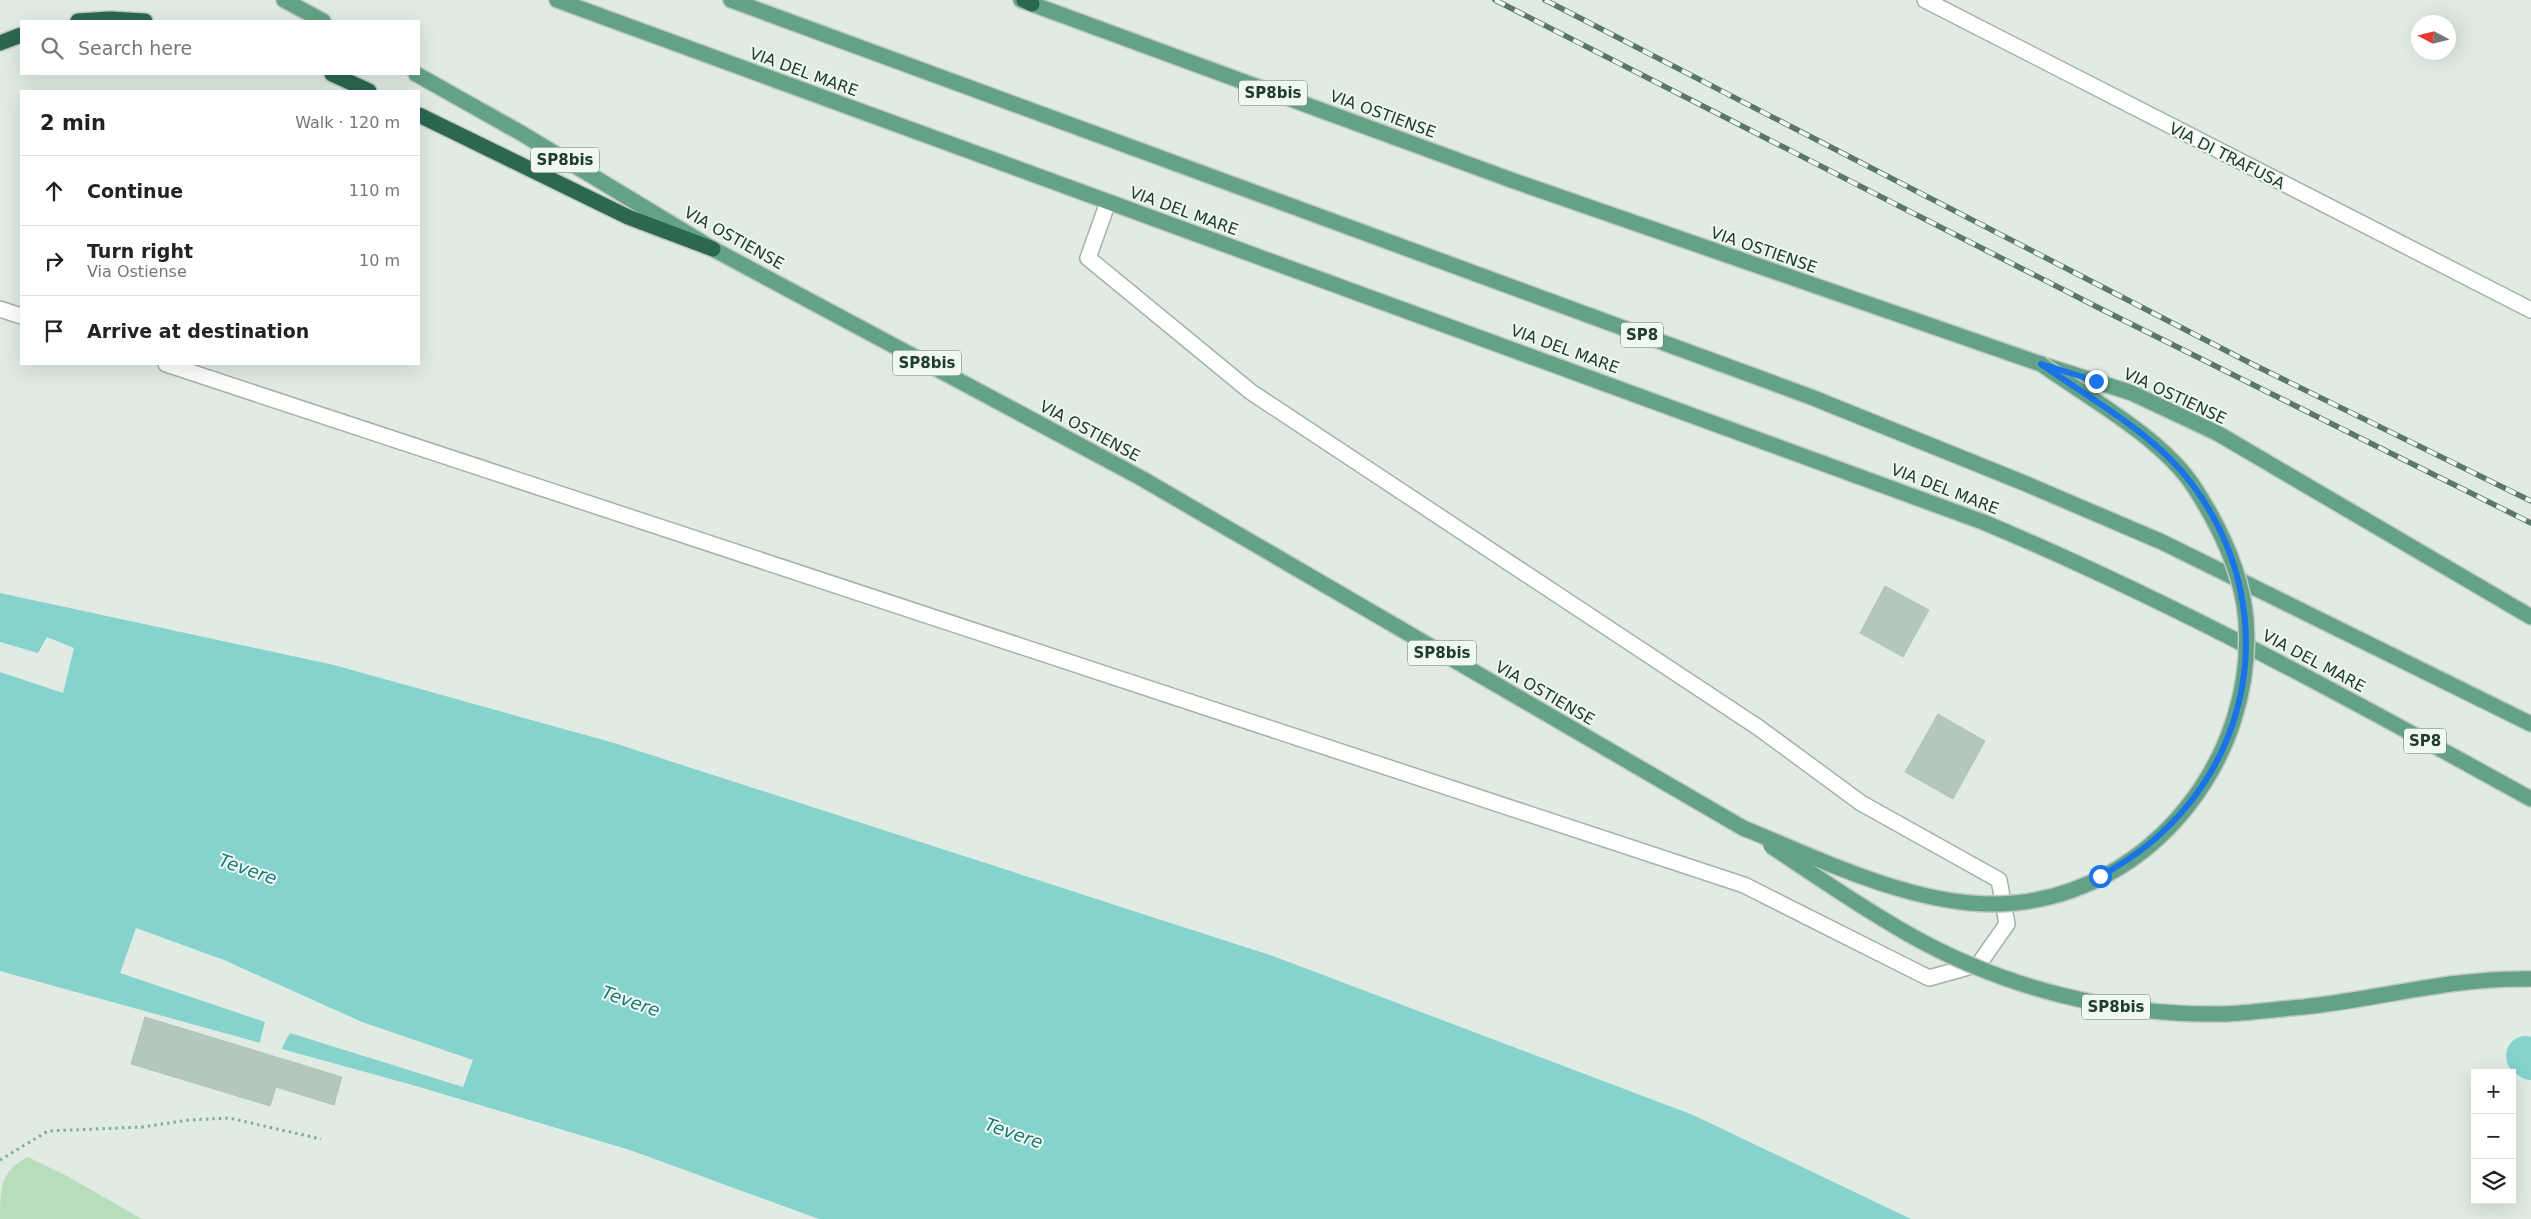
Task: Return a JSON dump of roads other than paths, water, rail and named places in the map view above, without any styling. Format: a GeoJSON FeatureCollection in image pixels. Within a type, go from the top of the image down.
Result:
{"type":"FeatureCollection","features":[{"type":"Feature","properties":{"kind":"highway"},"geometry":{"type":"LineString","coordinates":[[94,20],[127,20]]}},
{"type":"Feature","properties":{"kind":"highway"},"geometry":{"type":"LineString","coordinates":[[0,43],[20,35]]}},
{"type":"Feature","properties":{"kind":"highway"},"geometry":{"type":"LineString","coordinates":[[334,75],[367,90]]}},
{"type":"Feature","properties":{"kind":"highway"},"geometry":{"type":"LineString","coordinates":[[420,115],[628,217],[713,249]]}},
{"type":"Feature","properties":{"kind":"main road"},"geometry":{"type":"LineString","coordinates":[[284,0],[321,20]]}},
{"type":"Feature","properties":{"kind":"main road","name":"VIA DEL MARE"},"geometry":{"type":"LineString","coordinates":[[557,0],[1954,510],[2018,536],[2129,587],[2319,682],[2531,799]]}},
{"type":"Feature","properties":{"kind":"main road","name":"SP8"},"geometry":{"type":"LineString","coordinates":[[731,0],[1811,397],[1915,438],[2170,546],[2531,724]]}},
{"type":"Feature","properties":{"kind":"main road","name":"VIA OSTIENSE"},"geometry":{"type":"LineString","coordinates":[[1026,1],[1514,181],[2041,364],[2116,387],[2165,407],[2217,433],[2531,617]]}},
{"type":"Feature","properties":{"kind":"main road","name":"VIA OSTIENSE"},"geometry":{"type":"LineString","coordinates":[[418,75],[521,133],[713,249],[1141,478],[1742,828]]}},
{"type":"Feature","properties":{"kind":"main road"},"geometry":{"type":"LineString","coordinates":[[1742,828],[1856,873],[1906,890],[1965,902],[2014,903],[2061,893],[2118,868],[2169,827],[2195,799],[2208,781],[2221,755],[2236,714],[2244,667],[2246,618],[2238,578],[2230,553],[2192,484],[2159,448],[2041,364]]}},
{"type":"Feature","properties":{"kind":"main road","name":"SP8bis"},"geometry":{"type":"LineString","coordinates":[[1742,828],[1890,923],[1938,949],[2022,982],[2113,1006],[2169,1012],[2224,1014],[2306,1006],[2456,982],[2531,979]]}},
{"type":"Feature","properties":{"kind":"street","name":"VIA DI TRAFUSA"},"geometry":{"type":"LineString","coordinates":[[1925,0],[2531,310]]}},
{"type":"Feature","properties":{"kind":"street"},"geometry":{"type":"LineString","coordinates":[[169,365],[1744,886],[1929,978],[1979,964],[2007,924],[1999,880],[1861,803],[1759,728],[1251,392],[1088,258],[1108,202]]}},
{"type":"Feature","properties":{"kind":"street"},"geometry":{"type":"LineString","coordinates":[[0,309],[20,316]]}},
{"type":"Feature","properties":{"kind":"water","name":"Tevere"},"geometry":{"type":"Polygon","coordinates":[[[0,593],[334,665],[614,743],[1273,956],[1693,1115],[1911,1219],[819,1219],[630,1150],[416,1086],[0,971],[0,593]]]}},
{"type":"Feature","properties":{"kind":"waterway"},"geometry":{"type":"LineString","coordinates":[[2526,1056],[2531,1060]]}},
{"type":"Feature","properties":{"kind":"railway"},"geometry":{"type":"LineString","coordinates":[[1495,0],[2105,311],[2531,523]]}},
{"type":"Feature","properties":{"kind":"railway"},"geometry":{"type":"LineString","coordinates":[[1545,0],[2252,364],[2531,501]]}}]}
